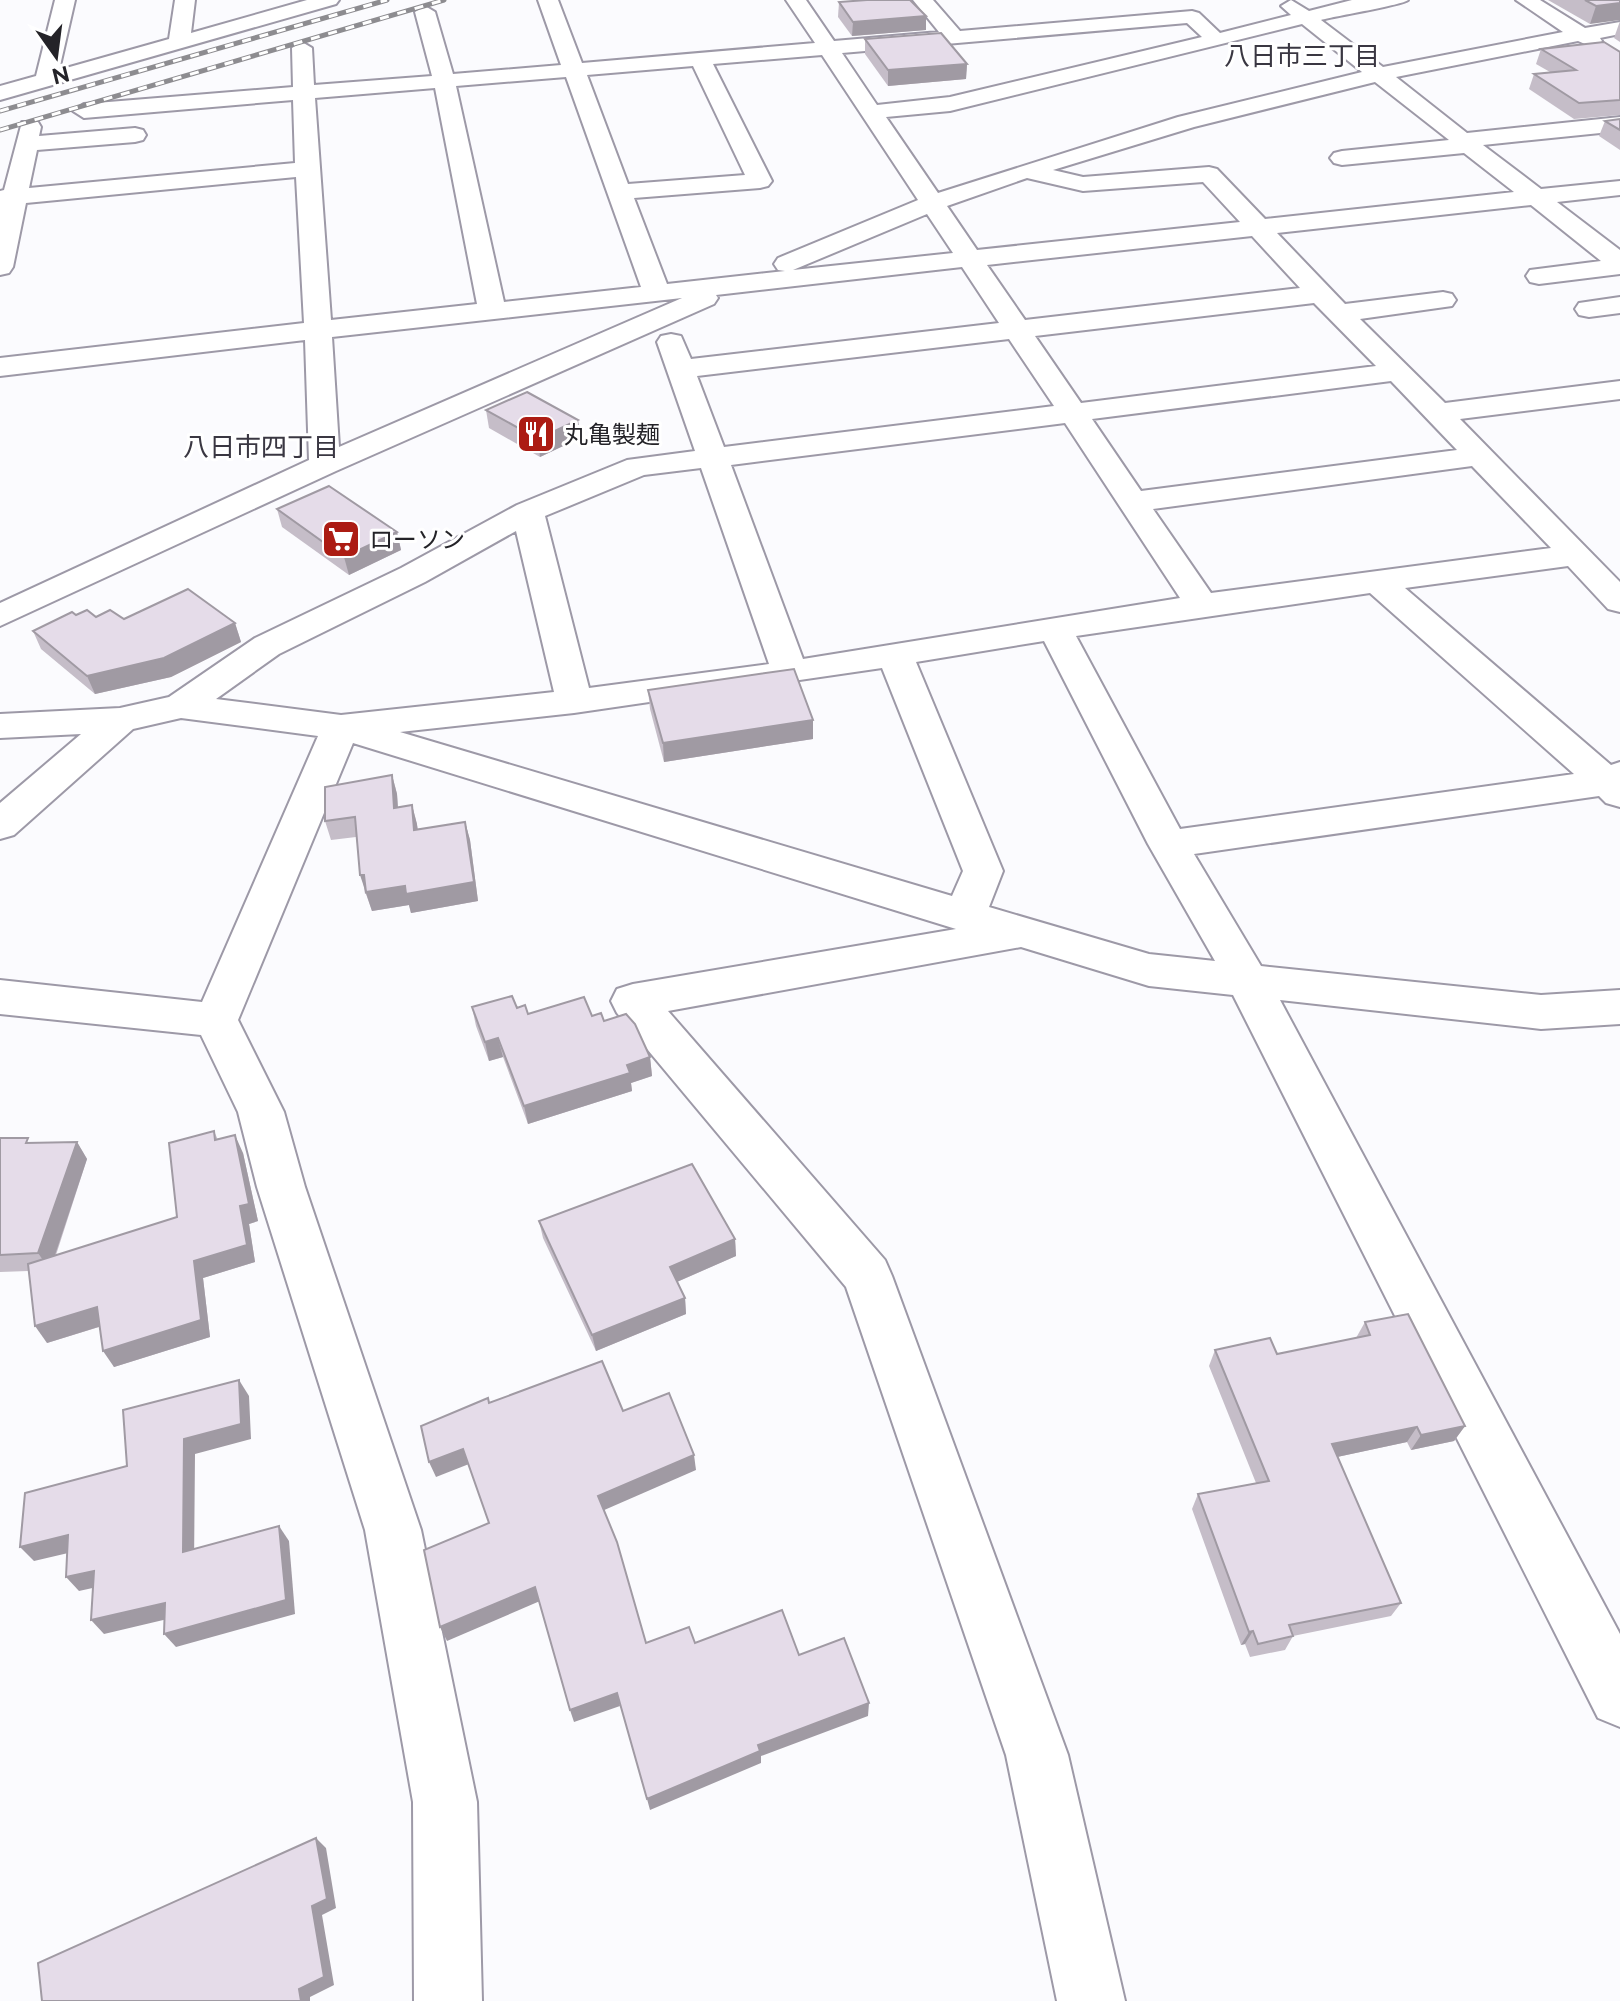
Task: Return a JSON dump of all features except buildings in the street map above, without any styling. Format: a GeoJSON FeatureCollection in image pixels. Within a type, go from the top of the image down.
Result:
{"type":"FeatureCollection","features":[{"type":"Feature","properties":{"kind":"street"},"geometry":{"type":"LineString","coordinates":[[46,80],[65,0]]}},
{"type":"Feature","properties":{"kind":"street"},"geometry":{"type":"LineString","coordinates":[[179,43],[185,0]]}},
{"type":"Feature","properties":{"kind":"street"},"geometry":{"type":"LineString","coordinates":[[548,0],[621,192],[711,458],[790,672]]}},
{"type":"Feature","properties":{"kind":"street"},"geometry":{"type":"LineString","coordinates":[[796,0],[1202,605]]}},
{"type":"Feature","properties":{"kind":"street"},"geometry":{"type":"LineString","coordinates":[[923,0],[954,37]]}},
{"type":"Feature","properties":{"kind":"street"},"geometry":{"type":"LineString","coordinates":[[1169,0],[1216,40]]}},
{"type":"Feature","properties":{"kind":"street"},"geometry":{"type":"LineString","coordinates":[[1284,0],[1619,263]]}},
{"type":"Feature","properties":{"kind":"street"},"geometry":{"type":"LineString","coordinates":[[871,112],[950,104],[1364,3],[1398,0]]}},
{"type":"Feature","properties":{"kind":"street"},"geometry":{"type":"LineString","coordinates":[[1526,0],[1581,34]]}},
{"type":"Feature","properties":{"kind":"street"},"geometry":{"type":"LineString","coordinates":[[0,93],[316,2]]}},
{"type":"Feature","properties":{"kind":"street"},"geometry":{"type":"LineString","coordinates":[[1045,9],[1063,28]]}},
{"type":"Feature","properties":{"kind":"street"},"geometry":{"type":"LineString","coordinates":[[425,12],[444,81],[492,310]]}},
{"type":"Feature","properties":{"kind":"street"},"geometry":{"type":"LineString","coordinates":[[84,111],[1192,17]]}},
{"type":"Feature","properties":{"kind":"street"},"geometry":{"type":"LineString","coordinates":[[741,283],[932,203],[1187,122],[1380,74],[1581,34],[1613,39]]}},
{"type":"Feature","properties":{"kind":"street"},"geometry":{"type":"LineString","coordinates":[[302,48],[325,464]]}},
{"type":"Feature","properties":{"kind":"street"},"geometry":{"type":"LineString","coordinates":[[621,192],[760,181],[700,59]]}},
{"type":"Feature","properties":{"kind":"street"},"geometry":{"type":"LineString","coordinates":[[1342,158],[1620,124]]}},
{"type":"Feature","properties":{"kind":"street"},"geometry":{"type":"LineString","coordinates":[[0,264],[8,197],[28,136],[165,132]]}},
{"type":"Feature","properties":{"kind":"street"},"geometry":{"type":"LineString","coordinates":[[8,197],[307,169]]}},
{"type":"Feature","properties":{"kind":"street"},"geometry":{"type":"LineString","coordinates":[[1026,171],[1083,184],[1209,174],[1329,304],[1620,602]]}},
{"type":"Feature","properties":{"kind":"street"},"geometry":{"type":"LineString","coordinates":[[0,616],[659,304],[741,283],[1620,188]]}},
{"type":"Feature","properties":{"kind":"street"},"geometry":{"type":"LineString","coordinates":[[1539,276],[1619,263]]}},
{"type":"Feature","properties":{"kind":"street"},"geometry":{"type":"LineString","coordinates":[[681,369],[1016,330],[1329,304],[1443,300]]}},
{"type":"Feature","properties":{"kind":"street"},"geometry":{"type":"LineString","coordinates":[[0,367],[492,310],[659,304]]}},
{"type":"Feature","properties":{"kind":"street"},"geometry":{"type":"LineString","coordinates":[[1589,309],[1620,305]]}},
{"type":"Feature","properties":{"kind":"street"},"geometry":{"type":"LineString","coordinates":[[181,706],[267,646],[413,575],[528,512],[638,467],[1398,372]]}},
{"type":"Feature","properties":{"kind":"street"},"geometry":{"type":"LineString","coordinates":[[1438,413],[1620,390]]}},
{"type":"Feature","properties":{"kind":"street"},"geometry":{"type":"LineString","coordinates":[[1133,502],[1480,456]]}},
{"type":"Feature","properties":{"kind":"street"},"geometry":{"type":"LineString","coordinates":[[528,512],[574,701]]}},
{"type":"Feature","properties":{"kind":"street"},"geometry":{"type":"LineString","coordinates":[[341,727],[574,701],[790,672],[1202,605],[1576,555]]}},
{"type":"Feature","properties":{"kind":"street"},"geometry":{"type":"LineString","coordinates":[[1379,583],[1616,784]]}},
{"type":"Feature","properties":{"kind":"street"},"geometry":{"type":"LineString","coordinates":[[1055,629],[1168,844],[1248,981],[1620,1696]]}},
{"type":"Feature","properties":{"kind":"street"},"geometry":{"type":"LineString","coordinates":[[895,655],[983,871],[964,916]]}},
{"type":"Feature","properties":{"kind":"street"},"geometry":{"type":"LineString","coordinates":[[0,726],[120,720],[181,706],[341,727],[1149,970],[1541,1012],[1620,1007]]}},
{"type":"Feature","properties":{"kind":"street"},"geometry":{"type":"LineString","coordinates":[[0,825],[120,720]]}},
{"type":"Feature","properties":{"kind":"street"},"geometry":{"type":"LineString","coordinates":[[341,727],[216,1020],[261,1112],[285,1201],[393,1530],[445,1802],[448,2001]]}},
{"type":"Feature","properties":{"kind":"street"},"geometry":{"type":"LineString","coordinates":[[1168,844],[1616,784]]}},
{"type":"Feature","properties":{"kind":"street"},"geometry":{"type":"LineString","coordinates":[[1021,933],[633,1001],[867,1276],[1037,1755],[1091,2001]]}},
{"type":"Feature","properties":{"kind":"street"},"geometry":{"type":"LineString","coordinates":[[0,997],[216,1020]]}},
{"type":"Feature","properties":{"kind":"railway"},"geometry":{"type":"LineString","coordinates":[[0,111],[387,0]]}},
{"type":"Feature","properties":{"kind":"railway"},"geometry":{"type":"LineString","coordinates":[[0,130],[444,0]]}},
{"type":"Feature","properties":{"kind":"place","name":"丸亀製麺"},"geometry":{"type":"Point","coordinates":[536,434]}},
{"type":"Feature","properties":{"kind":"place","name":"ローソン"},"geometry":{"type":"Point","coordinates":[341,539]}},
{"type":"Feature","properties":{"kind":"district","name":"八日市三丁目"},"geometry":{"type":"Point","coordinates":[1302,56]}},
{"type":"Feature","properties":{"kind":"district","name":"八日市四丁目"},"geometry":{"type":"Point","coordinates":[261,447]}}]}
